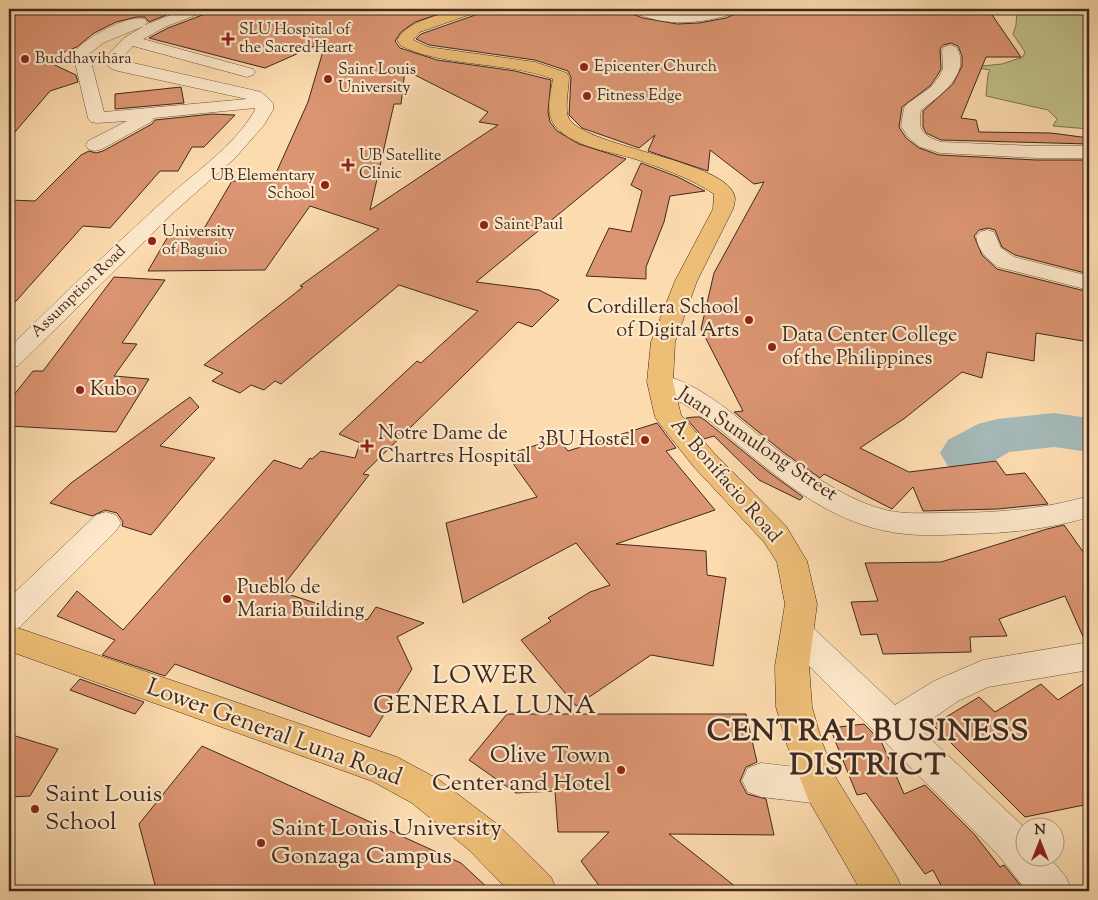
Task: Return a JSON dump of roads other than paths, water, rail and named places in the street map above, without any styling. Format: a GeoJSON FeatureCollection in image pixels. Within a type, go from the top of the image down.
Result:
{"type":"FeatureCollection","features":[{"type":"Feature","properties":{"kind":"main road","name":"A. Bonifacio Road"},"geometry":{"type":"LineString","coordinates":[[472,9],[416,29],[408,34],[405,40],[406,43],[424,50],[535,68],[561,77],[558,113],[561,121],[570,130],[586,138],[647,157],[697,176],[722,190],[725,197],[723,209],[686,281],[665,334],[661,357],[660,382],[668,417],[704,460],[775,534],[792,561],[801,604],[792,666],[794,707],[804,742],[821,787],[883,891]]}},
{"type":"Feature","properties":{"kind":"main road","name":"Lower General Luna Road"},"geometry":{"type":"LineString","coordinates":[[9,638],[384,769],[425,791],[483,837],[537,891]]}},
{"type":"Feature","properties":{"kind":"street"},"geometry":{"type":"LineString","coordinates":[[199,9],[146,29],[118,51],[110,61],[118,66],[259,99]]}},
{"type":"Feature","properties":{"kind":"street"},"geometry":{"type":"LineString","coordinates":[[638,9],[649,14],[683,18],[700,17],[731,9]]}},
{"type":"Feature","properties":{"kind":"street"},"geometry":{"type":"LineString","coordinates":[[161,23],[148,21],[127,27],[88,46],[81,54],[97,118],[259,99]]}},
{"type":"Feature","properties":{"kind":"street"},"geometry":{"type":"LineString","coordinates":[[131,41],[247,72]]}},
{"type":"Feature","properties":{"kind":"street"},"geometry":{"type":"LineString","coordinates":[[950,50],[953,61],[950,74],[937,90],[913,108],[910,126],[914,133],[927,143],[952,149],[1089,152]]}},
{"type":"Feature","properties":{"kind":"street","name":"Assumption Road"},"geometry":{"type":"LineString","coordinates":[[9,361],[161,214],[228,154],[258,121],[264,110],[259,99]]}},
{"type":"Feature","properties":{"kind":"street"},"geometry":{"type":"LineString","coordinates":[[95,145],[157,112]]}},
{"type":"Feature","properties":{"kind":"street"},"geometry":{"type":"LineString","coordinates":[[988,236],[988,247],[994,255],[1006,262],[1089,283]]}},
{"type":"Feature","properties":{"kind":"street","name":"Juan Sumulong Street"},"geometry":{"type":"LineString","coordinates":[[660,382],[705,406],[785,468],[827,495],[867,516],[899,524],[972,524],[1023,521],[1071,512],[1089,506]]}},
{"type":"Feature","properties":{"kind":"street"},"geometry":{"type":"LineString","coordinates":[[9,618],[106,523]]}},
{"type":"Feature","properties":{"kind":"street"},"geometry":{"type":"LineString","coordinates":[[798,634],[1013,843],[1052,891]]}},
{"type":"Feature","properties":{"kind":"street"},"geometry":{"type":"LineString","coordinates":[[892,726],[946,691],[983,674],[1089,656]]}},
{"type":"Feature","properties":{"kind":"street"},"geometry":{"type":"LineString","coordinates":[[761,780],[821,787]]}},
{"type":"Feature","properties":{"kind":"waterway"},"geometry":{"type":"LineString","coordinates":[[967,453],[997,436],[1054,430],[1089,435]]}},
{"type":"Feature","properties":{"kind":"place","name":"SLU Hospital of the Sacred Heart"},"geometry":{"type":"Point","coordinates":[228,39]}},
{"type":"Feature","properties":{"kind":"place","name":"Buddhavihāra"},"geometry":{"type":"Point","coordinates":[25,59]}},
{"type":"Feature","properties":{"kind":"place","name":"Epicenter Church"},"geometry":{"type":"Point","coordinates":[584,67]}},
{"type":"Feature","properties":{"kind":"place","name":"Saint Louis University"},"geometry":{"type":"Point","coordinates":[328,79]}},
{"type":"Feature","properties":{"kind":"place","name":"Fitness Edge"},"geometry":{"type":"Point","coordinates":[587,96]}},
{"type":"Feature","properties":{"kind":"place","name":"UB Satellite Clinic"},"geometry":{"type":"Point","coordinates":[348,165]}},
{"type":"Feature","properties":{"kind":"place","name":"UB Elementary School"},"geometry":{"type":"Point","coordinates":[325,185]}},
{"type":"Feature","properties":{"kind":"place","name":"Saint Paul"},"geometry":{"type":"Point","coordinates":[484,225]}},
{"type":"Feature","properties":{"kind":"place","name":"University of Baguio"},"geometry":{"type":"Point","coordinates":[152,241]}},
{"type":"Feature","properties":{"kind":"place","name":"Cordillera School of Digital Arts"},"geometry":{"type":"Point","coordinates":[749,320]}},
{"type":"Feature","properties":{"kind":"place","name":"Data Center College of the Philippines"},"geometry":{"type":"Point","coordinates":[772,347]}},
{"type":"Feature","properties":{"kind":"place","name":"Kubo"},"geometry":{"type":"Point","coordinates":[80,390]}},
{"type":"Feature","properties":{"kind":"place","name":"3BU Hostel"},"geometry":{"type":"Point","coordinates":[645,440]}},
{"type":"Feature","properties":{"kind":"place","name":"Notre Dame de Chartres Hospital"},"geometry":{"type":"Point","coordinates":[367,446]}},
{"type":"Feature","properties":{"kind":"place","name":"Pueblo de Maria Building"},"geometry":{"type":"Point","coordinates":[227,599]}},
{"type":"Feature","properties":{"kind":"place","name":"Olive Town Center and Hotel"},"geometry":{"type":"Point","coordinates":[621,770]}},
{"type":"Feature","properties":{"kind":"place","name":"Saint Louis School"},"geometry":{"type":"Point","coordinates":[35,809]}},
{"type":"Feature","properties":{"kind":"place","name":"Saint Louis University Gonzaga Campus"},"geometry":{"type":"Point","coordinates":[261,843]}},
{"type":"Feature","properties":{"kind":"district","name":"LOWER GENERAL LUNA"},"geometry":{"type":"Point","coordinates":[485,690]}},
{"type":"Feature","properties":{"kind":"district","name":"CENTRAL BUSINESS DISTRICT"},"geometry":{"type":"Point","coordinates":[868,749]}}]}
